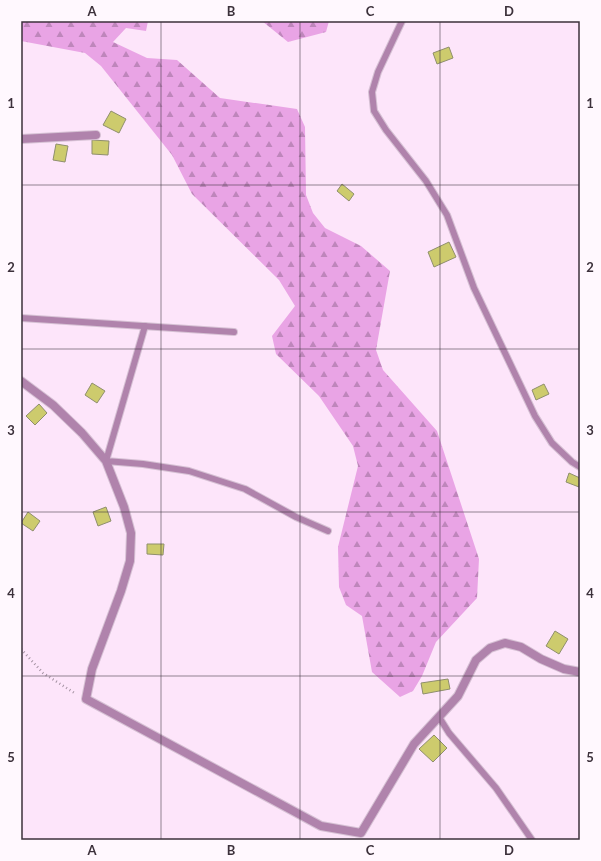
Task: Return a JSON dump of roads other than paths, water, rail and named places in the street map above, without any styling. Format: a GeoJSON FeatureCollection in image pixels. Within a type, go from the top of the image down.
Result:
{"type":"FeatureCollection","features":[{"type":"Feature","properties":{"kind":"street"},"geometry":{"type":"LineString","coordinates":[[21,139],[96,135]]}},
{"type":"Feature","properties":{"kind":"street"},"geometry":{"type":"LineString","coordinates":[[21,381],[53,405],[82,433],[106,461],[124,507],[131,533],[130,561],[121,591],[92,669],[86,699],[321,826],[360,837],[414,744],[458,696],[476,660],[490,648],[506,643],[522,647],[541,659],[564,669],[580,672]]}},
{"type":"Feature","properties":{"kind":"lane"},"geometry":{"type":"LineString","coordinates":[[402,21],[378,72],[372,92],[374,110],[386,130],[426,182],[447,215],[474,288],[534,416],[552,443],[572,462],[580,467]]}},
{"type":"Feature","properties":{"kind":"lane"},"geometry":{"type":"LineString","coordinates":[[21,318],[234,332]]}},
{"type":"Feature","properties":{"kind":"lane"},"geometry":{"type":"LineString","coordinates":[[145,326],[106,461],[144,464],[189,471],[245,489],[296,517],[328,531]]}},
{"type":"Feature","properties":{"kind":"lane"},"geometry":{"type":"LineString","coordinates":[[438,717],[449,733],[496,788],[532,840]]}}]}
